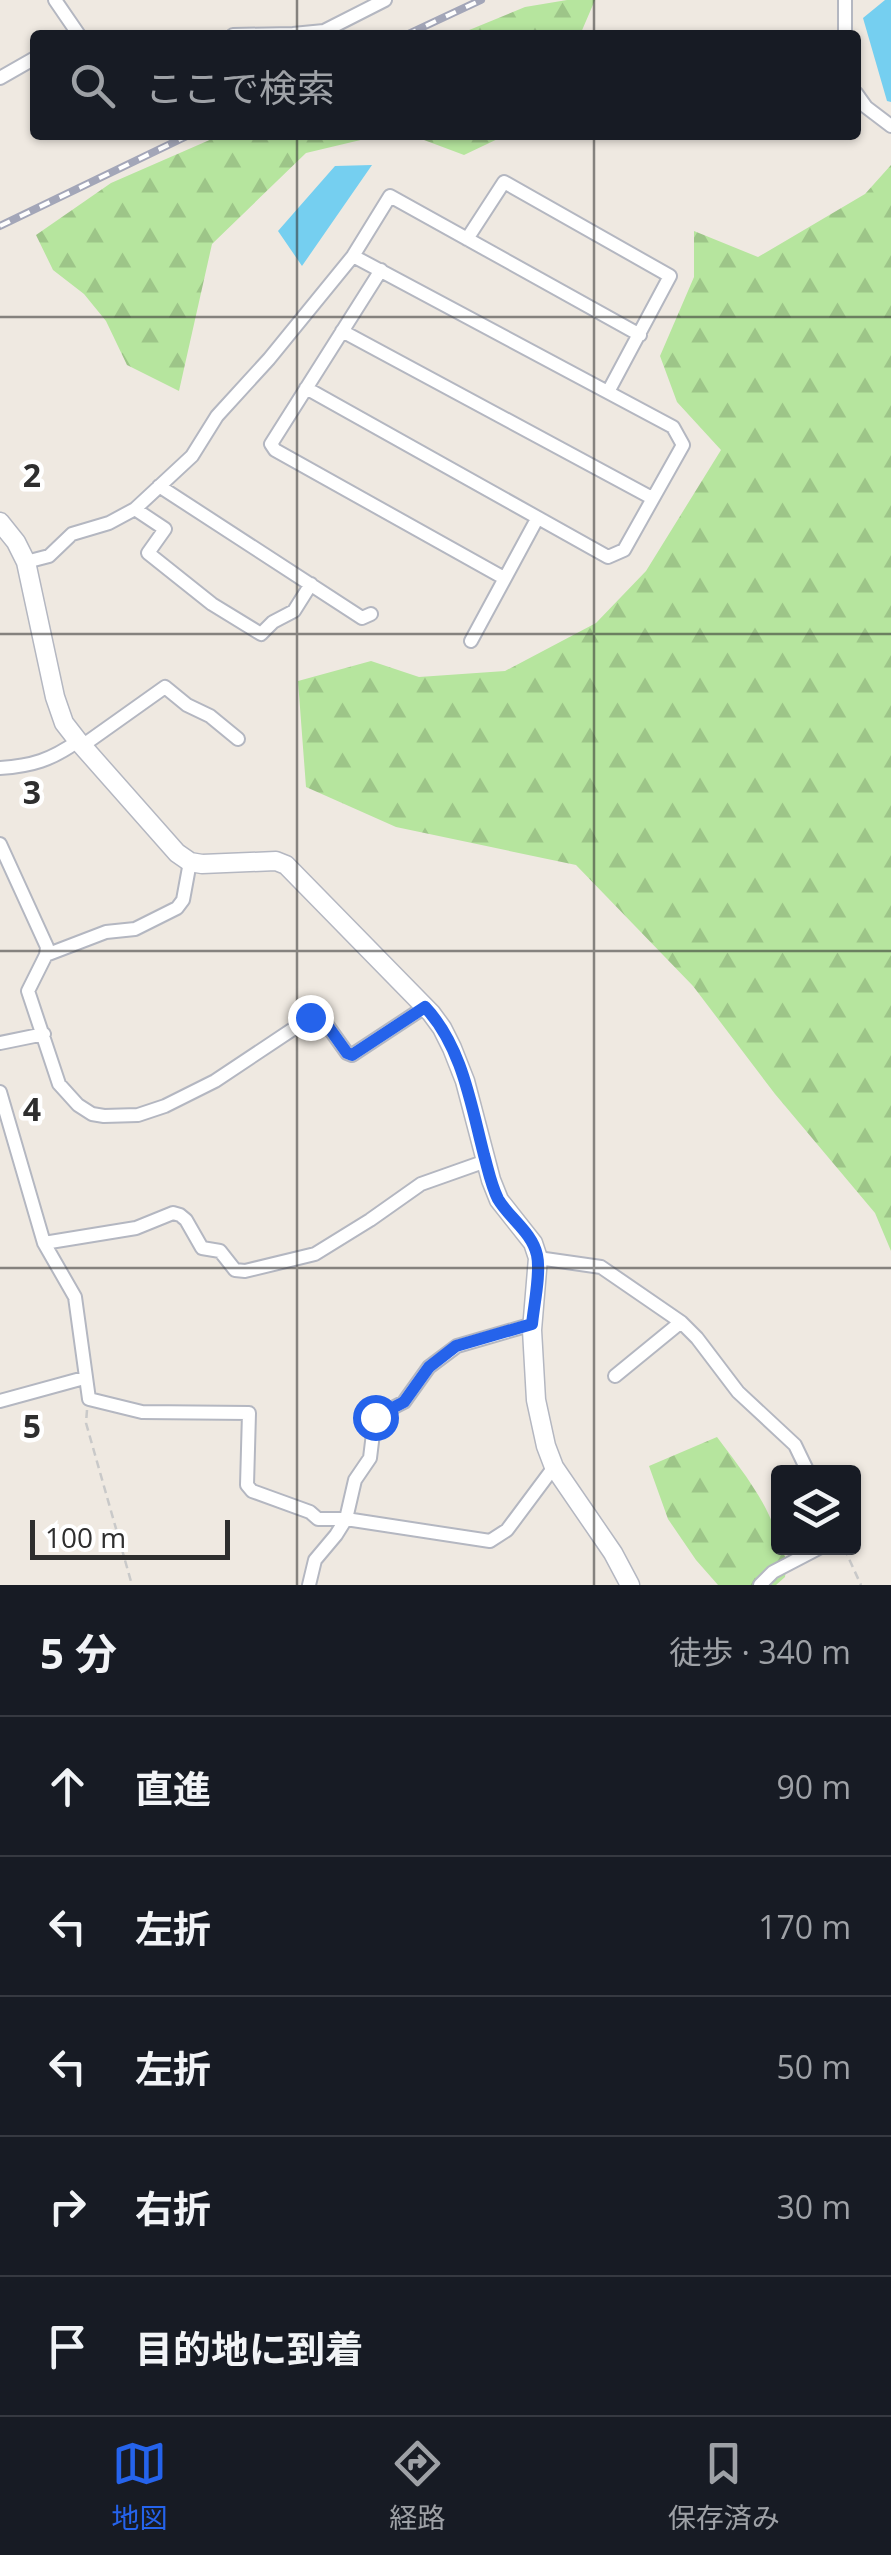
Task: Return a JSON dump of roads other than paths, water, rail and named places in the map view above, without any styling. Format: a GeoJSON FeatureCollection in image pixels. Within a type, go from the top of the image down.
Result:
{"type":"FeatureCollection","features":[{"type":"Feature","properties":{"kind":"street"},"geometry":{"type":"LineString","coordinates":[[56,0],[76,30]]}},
{"type":"Feature","properties":{"kind":"street"},"geometry":{"type":"LineString","coordinates":[[326,30],[385,0]]}},
{"type":"Feature","properties":{"kind":"street"},"geometry":{"type":"LineString","coordinates":[[845,0],[845,30]]}},
{"type":"Feature","properties":{"kind":"street"},"geometry":{"type":"LineString","coordinates":[[0,78],[30,61]]}},
{"type":"Feature","properties":{"kind":"street"},"geometry":{"type":"LineString","coordinates":[[861,100],[891,126]]}},
{"type":"Feature","properties":{"kind":"street"},"geometry":{"type":"LineString","coordinates":[[467,239],[504,182],[670,276],[608,392]]}},
{"type":"Feature","properties":{"kind":"street"},"geometry":{"type":"LineString","coordinates":[[26,562],[50,556],[72,534],[109,523],[135,509],[192,456],[217,416],[353,256],[390,196],[640,335]]}},
{"type":"Feature","properties":{"kind":"street"},"geometry":{"type":"LineString","coordinates":[[306,388],[608,557],[624,550],[683,445],[672,428],[353,256]]}},
{"type":"Feature","properties":{"kind":"street"},"geometry":{"type":"LineString","coordinates":[[380,270],[271,444],[275,450],[504,578]]}},
{"type":"Feature","properties":{"kind":"street"},"geometry":{"type":"LineString","coordinates":[[342,331],[652,498]]}},
{"type":"Feature","properties":{"kind":"street"},"geometry":{"type":"LineString","coordinates":[[159,486],[362,618],[371,614]]}},
{"type":"Feature","properties":{"kind":"street"},"geometry":{"type":"LineString","coordinates":[[135,509],[165,529],[148,553],[212,604],[261,634],[294,611],[311,584]]}},
{"type":"Feature","properties":{"kind":"street"},"geometry":{"type":"LineString","coordinates":[[472,641],[536,519]]}},
{"type":"Feature","properties":{"kind":"street"},"geometry":{"type":"LineString","coordinates":[[2,526],[26,562],[55,697],[64,723],[80,744],[177,853],[190,862],[256,861],[286,865],[442,1028],[465,1080],[499,1200],[533,1243],[538,1258],[532,1324],[536,1400],[546,1446],[554,1467],[613,1553],[630,1585]]}},
{"type":"Feature","properties":{"kind":"street"},"geometry":{"type":"LineString","coordinates":[[0,768],[54,758],[165,687],[238,740]]}},
{"type":"Feature","properties":{"kind":"street"},"geometry":{"type":"LineString","coordinates":[[0,844],[47,947],[28,991],[59,1084],[92,1114],[138,1115],[165,1106],[215,1081],[310,1017],[322,1018],[352,1055],[425,1007]]}},
{"type":"Feature","properties":{"kind":"street"},"geometry":{"type":"LineString","coordinates":[[46,955],[106,932],[135,929],[177,908],[184,900],[190,862]]}},
{"type":"Feature","properties":{"kind":"street"},"geometry":{"type":"LineString","coordinates":[[0,1043],[44,1034]]}},
{"type":"Feature","properties":{"kind":"street"},"geometry":{"type":"LineString","coordinates":[[0,1092],[44,1243],[75,1297],[88,1399],[142,1412],[249,1413],[246,1486],[310,1512],[318,1519],[346,1519],[490,1541],[507,1530],[554,1467]]}},
{"type":"Feature","properties":{"kind":"street"},"geometry":{"type":"LineString","coordinates":[[44,1243],[136,1228],[173,1213],[186,1220],[199,1245],[220,1252],[236,1270],[246,1271],[315,1254],[421,1184],[486,1160]]}},
{"type":"Feature","properties":{"kind":"street"},"geometry":{"type":"LineString","coordinates":[[538,1258],[601,1267],[681,1322],[738,1392],[794,1445],[804,1465]]}},
{"type":"Feature","properties":{"kind":"street"},"geometry":{"type":"LineString","coordinates":[[615,1376],[681,1322]]}},
{"type":"Feature","properties":{"kind":"street"},"geometry":{"type":"LineString","coordinates":[[310,1585],[314,1560],[346,1519],[354,1480],[370,1458],[375,1417],[404,1402],[429,1367],[456,1346],[532,1324]]}},
{"type":"Feature","properties":{"kind":"street"},"geometry":{"type":"LineString","coordinates":[[0,1401],[84,1378]]}},
{"type":"Feature","properties":{"kind":"street"},"geometry":{"type":"LineString","coordinates":[[760,1585],[774,1572],[806,1555]]}},
{"type":"Feature","properties":{"kind":"water"},"geometry":{"type":"Polygon","coordinates":[[[885,0],[891,0],[891,102],[887,101],[863,18],[885,0]]]}},
{"type":"Feature","properties":{"kind":"water"},"geometry":{"type":"Polygon","coordinates":[[[372,165],[302,266],[278,231],[335,166],[372,165]]]}},
{"type":"Feature","properties":{"kind":"railway"},"geometry":{"type":"LineString","coordinates":[[417,30],[481,0]]}},
{"type":"Feature","properties":{"kind":"railway"},"geometry":{"type":"LineString","coordinates":[[0,226],[179,140]]}}]}
